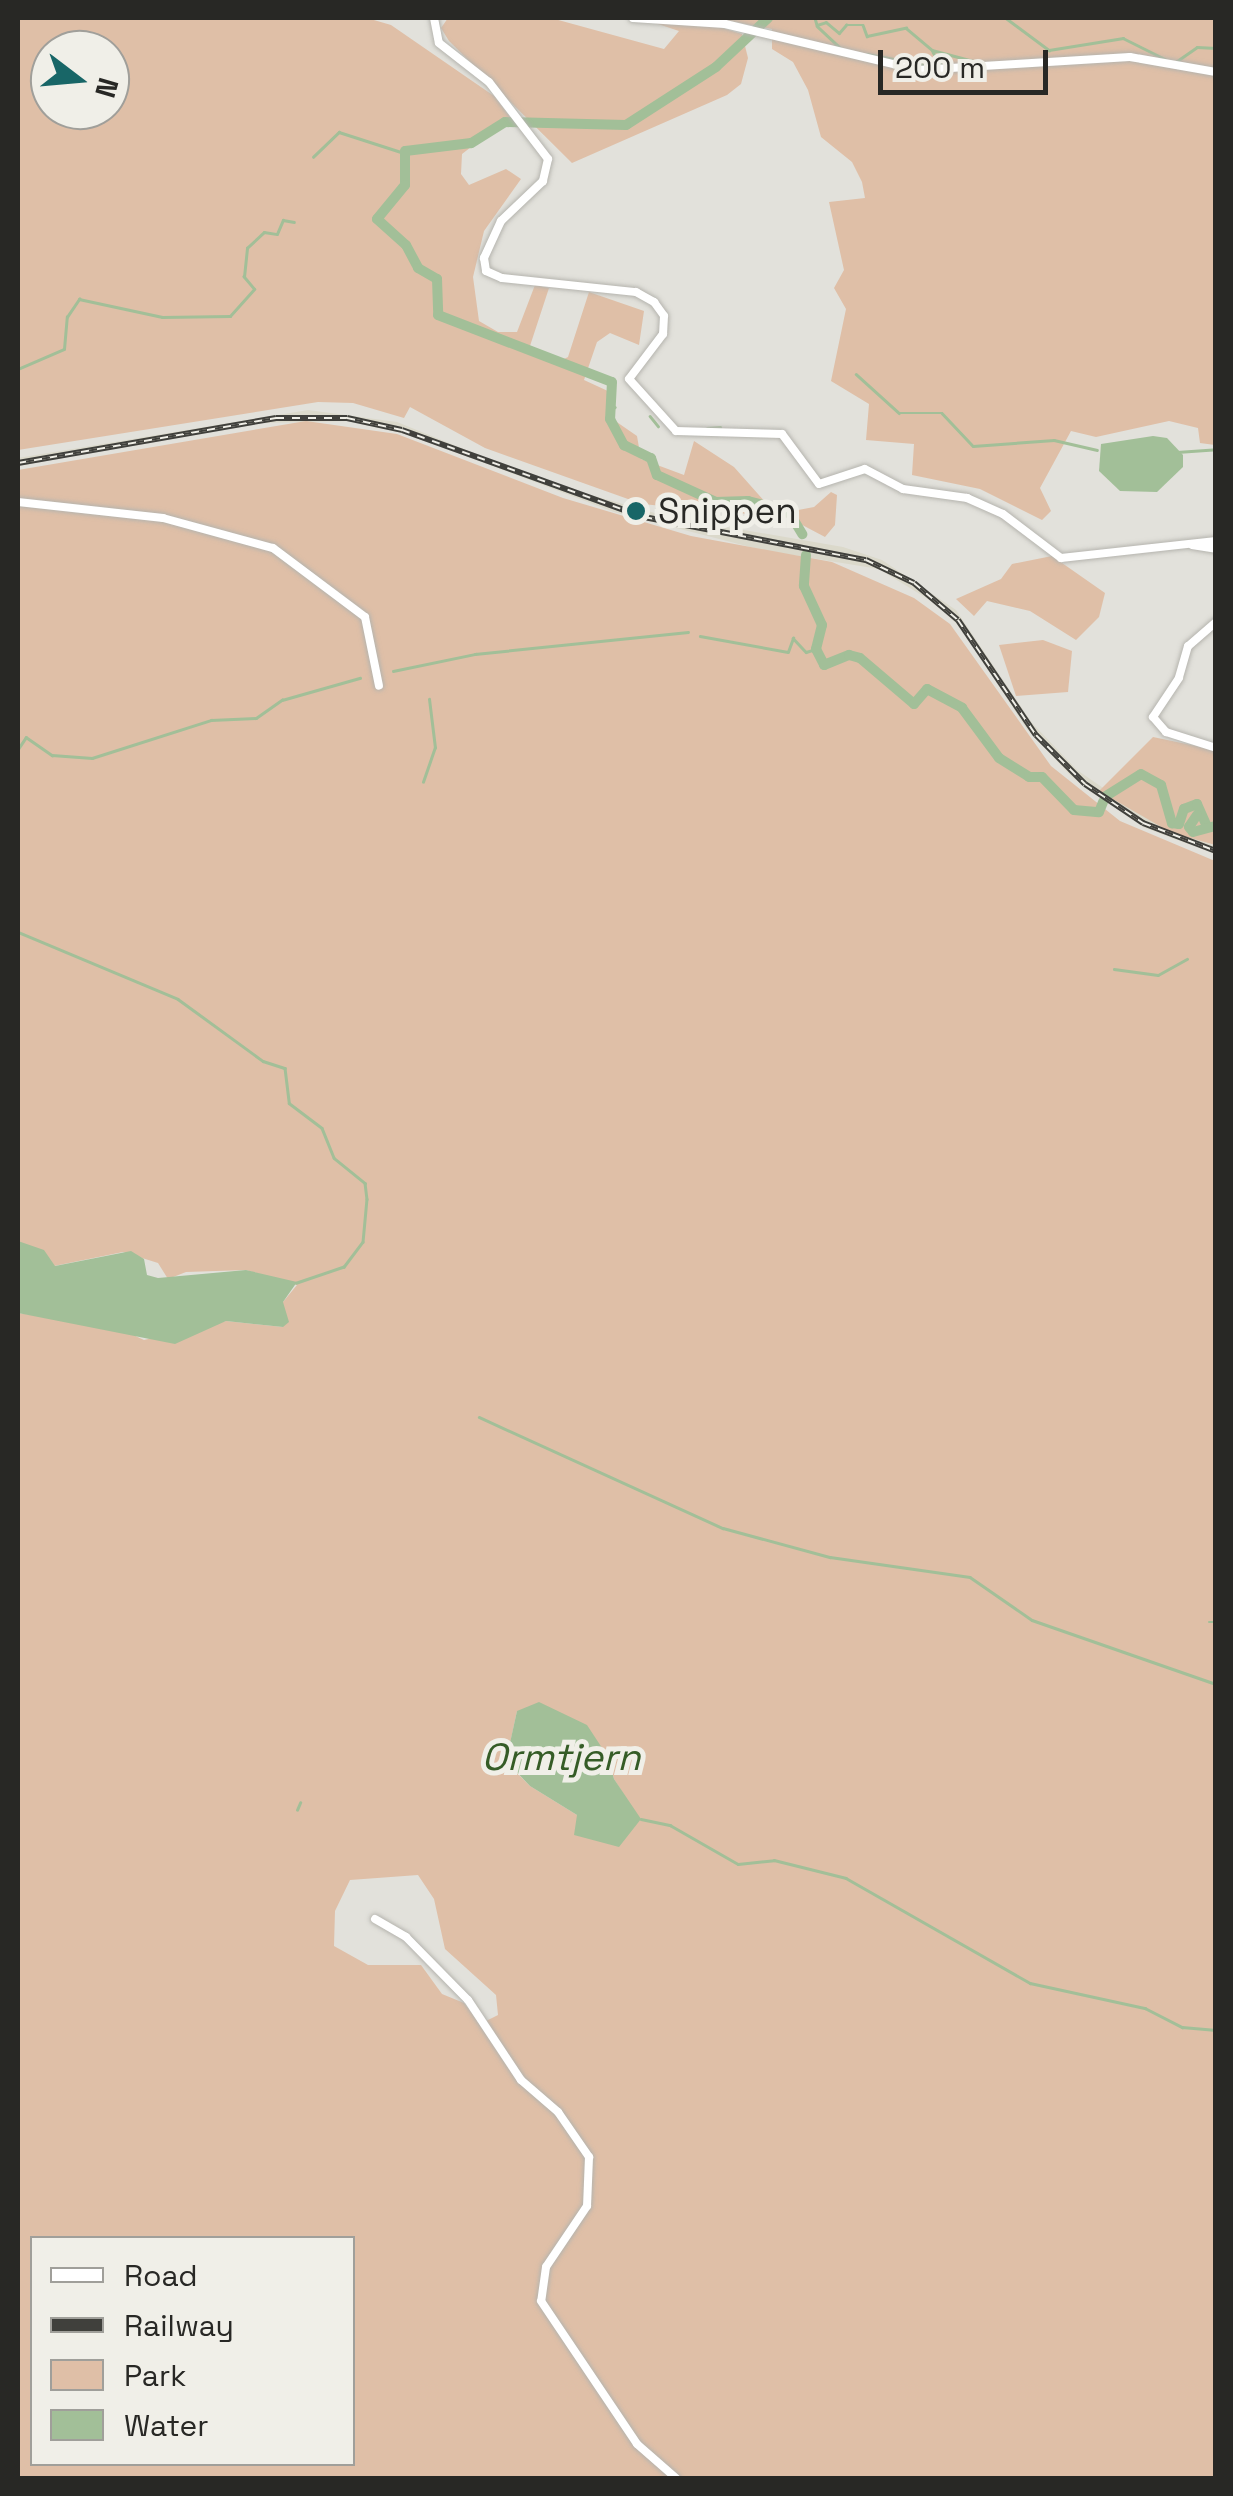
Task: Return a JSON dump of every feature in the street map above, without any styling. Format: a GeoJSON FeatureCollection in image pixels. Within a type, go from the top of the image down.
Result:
{"type":"FeatureCollection","features":[{"type":"Feature","properties":{"kind":"street"},"geometry":{"type":"LineString","coordinates":[[434,18],[439,43],[489,82],[516,122],[544,152],[547,173],[505,214],[484,258],[486,271],[502,278],[636,292],[654,302],[665,329],[629,379],[676,431],[782,434],[819,484],[865,469],[903,489],[967,498],[1004,514],[1062,558],[1216,541]]}},
{"type":"Feature","properties":{"kind":"street"},"geometry":{"type":"LineString","coordinates":[[633,18],[753,32],[918,70],[1130,57],[1216,72]]}},
{"type":"Feature","properties":{"kind":"street"},"geometry":{"type":"LineString","coordinates":[[18,502],[102,516],[163,518],[273,548],[366,617],[379,686]]}},
{"type":"Feature","properties":{"kind":"street"},"geometry":{"type":"LineString","coordinates":[[1188,542],[1216,549]]}},
{"type":"Feature","properties":{"kind":"street"},"geometry":{"type":"LineString","coordinates":[[1216,622],[1188,646],[1178,678],[1153,717],[1166,732],[1216,748]]}},
{"type":"Feature","properties":{"kind":"street"},"geometry":{"type":"LineString","coordinates":[[375,1918],[406,1937],[468,2000],[521,2080],[558,2112],[582,2146],[591,2192],[579,2223],[546,2267],[541,2301],[637,2444],[676,2478]]}},
{"type":"Feature","properties":{"kind":"shaded area"},"geometry":{"type":"Polygon","coordinates":[[[308,410],[397,422],[548,483],[669,517],[843,547],[882,560],[956,610],[1032,723],[1077,770],[1147,818],[1215,846],[1215,854],[1143,827],[1072,777],[1026,728],[964,631],[936,604],[879,569],[762,550],[614,512],[414,436],[351,421],[258,423],[18,466],[18,458],[308,410]]]}},
{"type":"Feature","properties":{"kind":"green space"},"geometry":{"type":"Polygon","coordinates":[[[18,18],[367,18],[391,25],[494,96],[510,117],[462,154],[461,174],[469,185],[506,169],[521,179],[484,231],[473,277],[479,321],[498,332],[517,332],[535,285],[549,288],[528,352],[560,361],[568,357],[589,292],[644,311],[639,345],[610,333],[597,342],[584,380],[610,392],[608,416],[637,436],[641,459],[684,475],[694,441],[734,467],[767,504],[793,511],[814,507],[831,492],[837,495],[835,525],[825,537],[789,518],[642,504],[485,448],[410,407],[404,418],[353,403],[318,402],[18,450],[18,18]]]}},
{"type":"Feature","properties":{"kind":"green space"},"geometry":{"type":"Polygon","coordinates":[[[448,18],[551,18],[664,49],[679,31],[646,20],[709,24],[742,34],[748,58],[741,84],[727,95],[572,163],[449,41],[441,28],[448,18]]]}},
{"type":"Feature","properties":{"kind":"green space"},"geometry":{"type":"Polygon","coordinates":[[[714,18],[1215,18],[1215,445],[1200,443],[1198,428],[1169,421],[1096,437],[1071,431],[1040,488],[1051,511],[1042,520],[980,489],[912,475],[914,444],[866,440],[869,404],[831,381],[846,309],[834,288],[844,270],[829,202],[865,198],[862,182],[852,162],[821,137],[808,90],[793,62],[772,49],[772,29],[714,18]]]}},
{"type":"Feature","properties":{"kind":"green space"},"geometry":{"type":"Polygon","coordinates":[[[306,421],[397,434],[563,498],[691,536],[832,562],[914,598],[950,624],[1051,766],[1120,821],[1215,861],[1215,2478],[18,2478],[18,1313],[116,1327],[144,1340],[226,1321],[283,1327],[283,1302],[297,1285],[246,1270],[186,1272],[168,1279],[158,1263],[123,1252],[54,1266],[18,1241],[18,470],[306,421]],[[517,1711],[506,1762],[530,1786],[577,1815],[640,1820],[614,1779],[608,1757],[568,1717],[517,1711]],[[418,1875],[350,1880],[335,1911],[334,1946],[368,1965],[421,1965],[442,1994],[464,2003],[480,2024],[498,2015],[496,1995],[445,1949],[434,1899],[418,1875]]]}},
{"type":"Feature","properties":{"kind":"green space"},"geometry":{"type":"Polygon","coordinates":[[[1052,556],[1105,593],[1099,617],[1076,640],[1030,611],[987,601],[974,616],[956,599],[1001,579],[1012,564],[1052,556]]]}},
{"type":"Feature","properties":{"kind":"green space"},"geometry":{"type":"Polygon","coordinates":[[[1043,640],[1072,651],[1068,692],[1016,696],[999,645],[1043,640]]]}},
{"type":"Feature","properties":{"kind":"green space"},"geometry":{"type":"Polygon","coordinates":[[[1153,737],[1215,750],[1215,845],[1170,832],[1099,791],[1153,737]]]}},
{"type":"Feature","properties":{"kind":"water"},"geometry":{"type":"Polygon","coordinates":[[[1153,436],[1167,438],[1183,455],[1183,467],[1157,492],[1120,491],[1099,471],[1101,444],[1153,436]]]}},
{"type":"Feature","properties":{"kind":"water"},"geometry":{"type":"Polygon","coordinates":[[[18,1241],[44,1250],[55,1266],[131,1251],[144,1259],[147,1275],[158,1278],[246,1270],[297,1282],[283,1302],[289,1322],[283,1327],[226,1321],[175,1344],[18,1313],[18,1241]]]}},
{"type":"Feature","properties":{"kind":"water","name":"Ormtjern"},"geometry":{"type":"Polygon","coordinates":[[[539,1702],[587,1725],[608,1757],[614,1779],[641,1819],[619,1847],[574,1835],[577,1815],[530,1786],[506,1761],[517,1711],[539,1702]]]}},
{"type":"Feature","properties":{"kind":"waterway"},"geometry":{"type":"LineString","coordinates":[[768,18],[716,67],[626,125],[505,122],[471,143],[405,151],[405,185],[377,219],[406,245],[418,268],[437,279],[438,315],[612,382],[610,419],[624,445],[651,458],[657,475],[716,502],[748,501],[789,512],[802,534]]}},
{"type":"Feature","properties":{"kind":"waterway"},"geometry":{"type":"LineString","coordinates":[[796,18],[801,18]]}},
{"type":"Feature","properties":{"kind":"waterway"},"geometry":{"type":"LineString","coordinates":[[815,18],[817,25],[826,22],[839,33],[846,25],[863,25],[867,36],[906,28],[932,50],[981,63]]}},
{"type":"Feature","properties":{"kind":"waterway"},"geometry":{"type":"LineString","coordinates":[[956,18],[961,18]]}},
{"type":"Feature","properties":{"kind":"waterway"},"geometry":{"type":"LineString","coordinates":[[1006,18],[1049,50],[1123,38],[1165,59]]}},
{"type":"Feature","properties":{"kind":"waterway"},"geometry":{"type":"LineString","coordinates":[[817,26],[841,48]]}},
{"type":"Feature","properties":{"kind":"waterway"},"geometry":{"type":"LineString","coordinates":[[1177,61],[1197,47],[1216,48]]}},
{"type":"Feature","properties":{"kind":"waterway"},"geometry":{"type":"LineString","coordinates":[[933,52],[942,66]]}},
{"type":"Feature","properties":{"kind":"waterway"},"geometry":{"type":"LineString","coordinates":[[867,54],[930,66]]}},
{"type":"Feature","properties":{"kind":"waterway"},"geometry":{"type":"LineString","coordinates":[[313,157],[339,132],[404,153]]}},
{"type":"Feature","properties":{"kind":"waterway"},"geometry":{"type":"LineString","coordinates":[[18,369],[64,349],[67,317],[79,299],[162,317],[230,316],[254,289],[244,277],[247,248],[264,232],[277,234],[283,220],[294,222]]}},
{"type":"Feature","properties":{"kind":"waterway"},"geometry":{"type":"LineString","coordinates":[[856,374],[899,413],[942,413],[973,446],[1054,440],[1097,450]]}},
{"type":"Feature","properties":{"kind":"waterway"},"geometry":{"type":"LineString","coordinates":[[609,403],[615,407]]}},
{"type":"Feature","properties":{"kind":"waterway"},"geometry":{"type":"LineString","coordinates":[[650,416],[658,426]]}},
{"type":"Feature","properties":{"kind":"waterway"},"geometry":{"type":"LineString","coordinates":[[707,428],[720,427]]}},
{"type":"Feature","properties":{"kind":"waterway"},"geometry":{"type":"LineString","coordinates":[[1177,452],[1216,449]]}},
{"type":"Feature","properties":{"kind":"waterway"},"geometry":{"type":"LineString","coordinates":[[806,555],[804,586],[822,625],[816,649],[824,665],[849,655],[860,658],[914,704],[927,689],[962,708],[999,758],[1029,777],[1042,777],[1074,810],[1099,812],[1103,802]]}},
{"type":"Feature","properties":{"kind":"waterway"},"geometry":{"type":"LineString","coordinates":[[393,671],[475,654],[688,632]]}},
{"type":"Feature","properties":{"kind":"waterway"},"geometry":{"type":"LineString","coordinates":[[700,636],[788,652],[793,638],[806,652],[816,649]]}},
{"type":"Feature","properties":{"kind":"waterway"},"geometry":{"type":"LineString","coordinates":[[18,749],[26,737],[52,755],[92,758],[211,720],[256,718],[282,700],[360,678]]}},
{"type":"Feature","properties":{"kind":"waterway"},"geometry":{"type":"LineString","coordinates":[[423,782],[435,748],[429,699]]}},
{"type":"Feature","properties":{"kind":"waterway"},"geometry":{"type":"LineString","coordinates":[[1106,796],[1141,774],[1161,785],[1172,823],[1179,824],[1184,809],[1197,804],[1207,826]]}},
{"type":"Feature","properties":{"kind":"waterway"},"geometry":{"type":"LineString","coordinates":[[1197,815],[1189,827],[1193,832],[1216,826]]}},
{"type":"Feature","properties":{"kind":"waterway"},"geometry":{"type":"LineString","coordinates":[[18,932],[178,999],[263,1061],[285,1068],[289,1103],[322,1128],[334,1158],[365,1183],[367,1199],[363,1242],[344,1267],[297,1283]]}},
{"type":"Feature","properties":{"kind":"waterway"},"geometry":{"type":"LineString","coordinates":[[1114,969],[1158,975],[1187,959]]}},
{"type":"Feature","properties":{"kind":"waterway"},"geometry":{"type":"LineString","coordinates":[[479,1417],[723,1528],[830,1557],[970,1577],[1032,1620],[1216,1684]]}},
{"type":"Feature","properties":{"kind":"waterway"},"geometry":{"type":"LineString","coordinates":[[1209,1622],[1216,1622]]}},
{"type":"Feature","properties":{"kind":"waterway"},"geometry":{"type":"LineString","coordinates":[[297,1810],[300,1803]]}},
{"type":"Feature","properties":{"kind":"waterway"},"geometry":{"type":"LineString","coordinates":[[641,1819],[670,1825],[738,1864],[774,1860],[846,1878],[1030,1983],[1145,2008],[1182,2027],[1216,2030]]}},
{"type":"Feature","properties":{"kind":"railway"},"geometry":{"type":"LineString","coordinates":[[18,463],[276,418],[347,418],[402,430],[644,517],[866,560],[914,583],[958,620],[1036,735],[1085,784],[1143,823],[1216,851]]}},
{"type":"Feature","properties":{"kind":"place","name":"Snippen"},"geometry":{"type":"Point","coordinates":[636,511]}}]}
